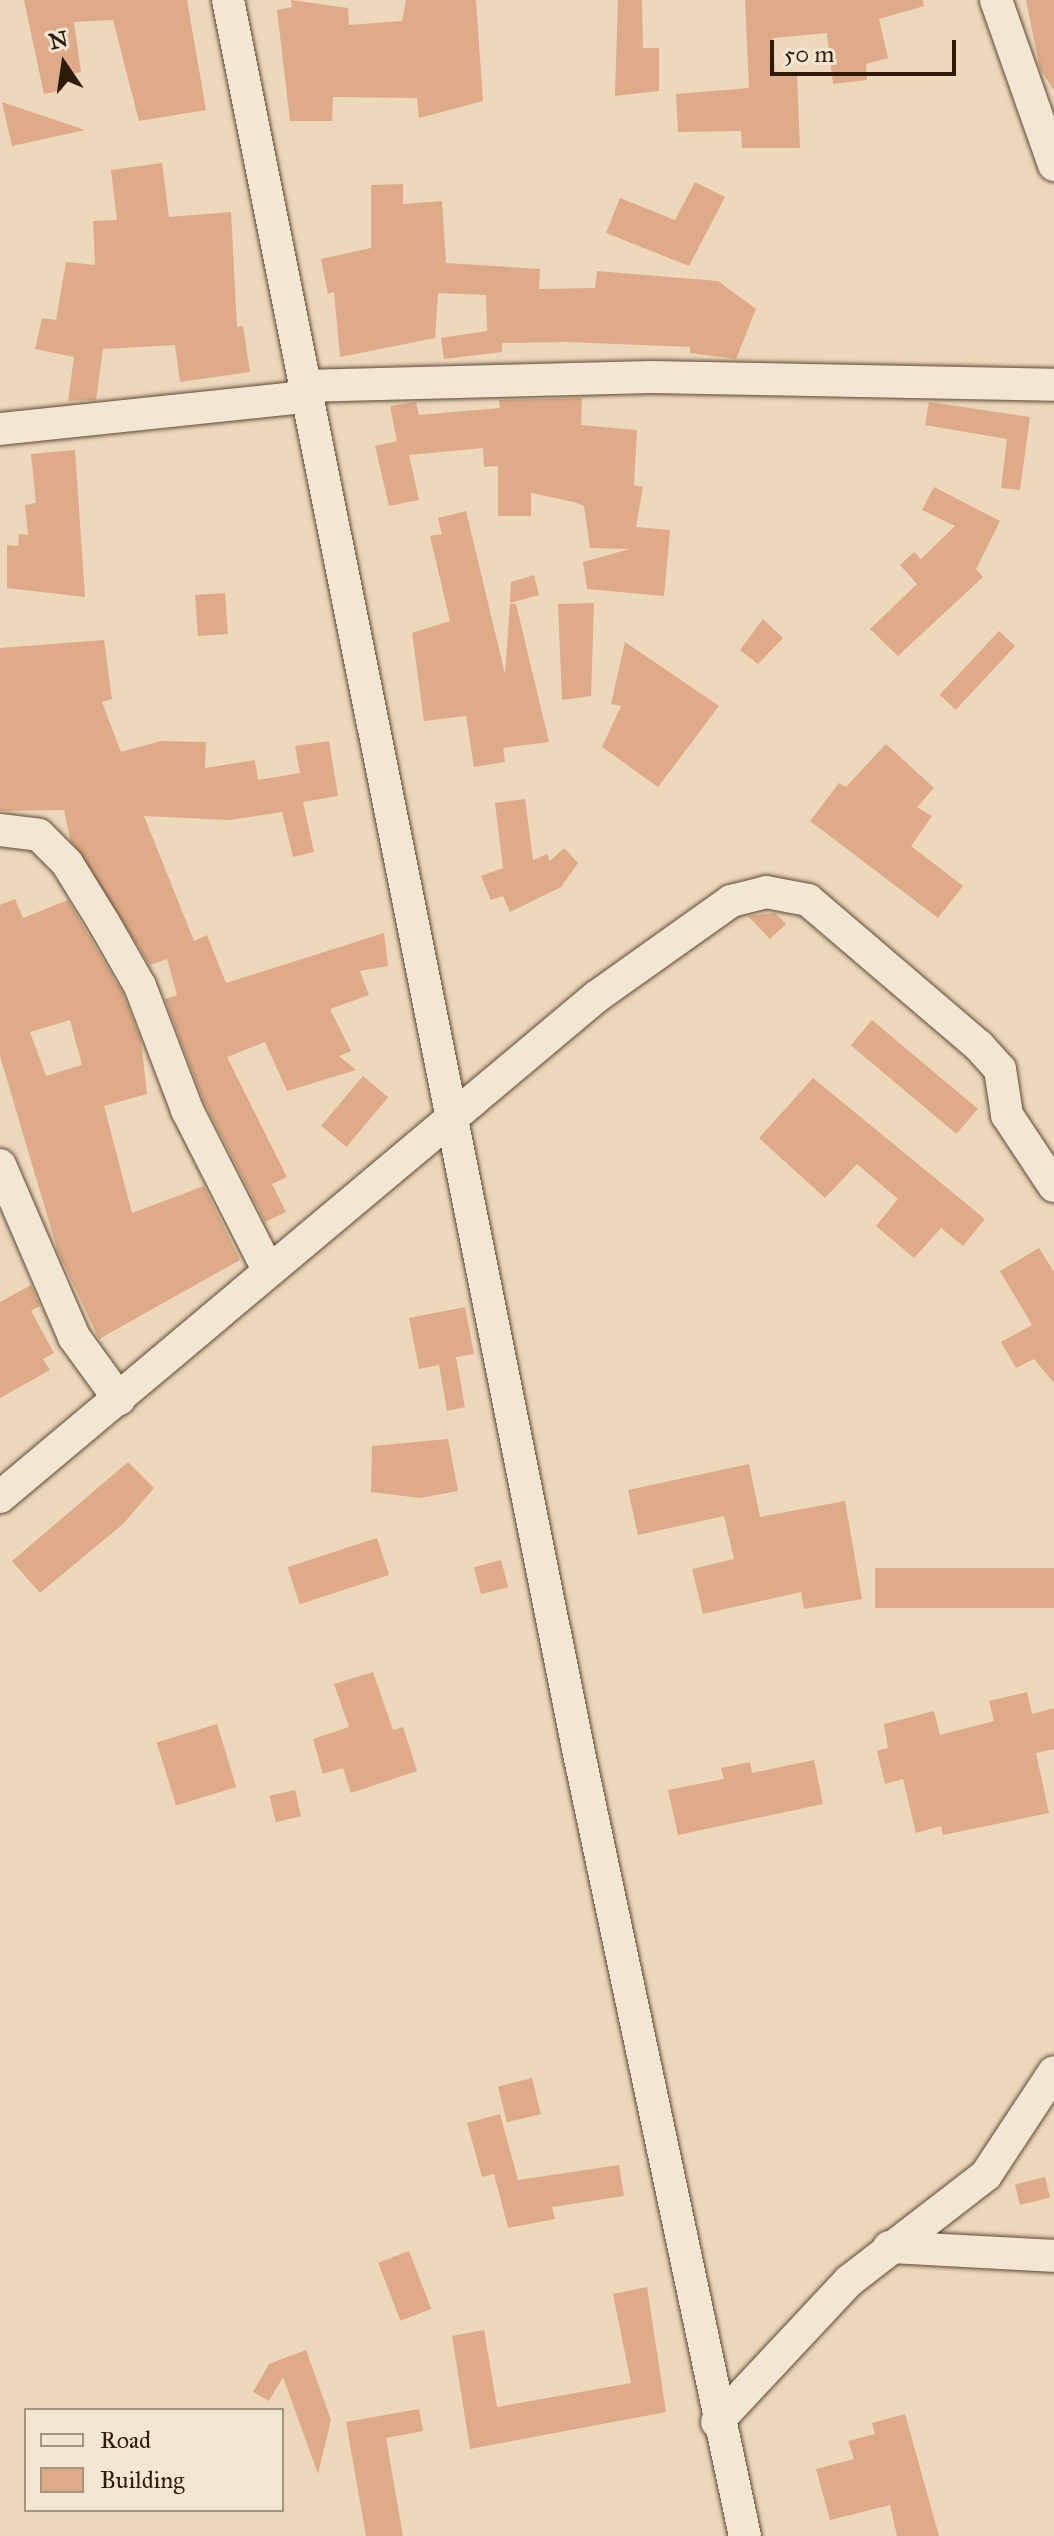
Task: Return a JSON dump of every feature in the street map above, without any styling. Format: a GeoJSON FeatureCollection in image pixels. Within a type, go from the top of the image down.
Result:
{"type":"FeatureCollection","features":[{"type":"Feature","properties":{"kind":"street"},"geometry":{"type":"LineString","coordinates":[[228,0],[451,1119],[717,2422],[745,2536]]}},
{"type":"Feature","properties":{"kind":"street"},"geometry":{"type":"LineString","coordinates":[[996,0],[1054,165]]}},
{"type":"Feature","properties":{"kind":"street"},"geometry":{"type":"LineString","coordinates":[[0,429],[304,392],[651,377],[1054,385]]}},
{"type":"Feature","properties":{"kind":"street"},"geometry":{"type":"LineString","coordinates":[[0,830],[39,835],[67,863],[97,911],[140,986],[187,1110],[267,1268]]}},
{"type":"Feature","properties":{"kind":"street"},"geometry":{"type":"LineString","coordinates":[[4,1491],[119,1399],[267,1268],[694,926],[731,901],[775,893],[808,900],[979,1046],[1000,1069],[1013,1125],[1054,1186]]}},
{"type":"Feature","properties":{"kind":"street"},"geometry":{"type":"LineString","coordinates":[[0,1165],[74,1337],[119,1399]]}},
{"type":"Feature","properties":{"kind":"street"},"geometry":{"type":"LineString","coordinates":[[717,2422],[889,2247],[986,2175],[1054,2072]]}},
{"type":"Feature","properties":{"kind":"street"},"geometry":{"type":"LineString","coordinates":[[889,2247],[1054,2256]]}},
{"type":"Feature","properties":{"kind":"building"},"geometry":{"type":"Polygon","coordinates":[[[24,0],[187,0],[206,110],[139,121],[113,20],[74,22],[81,72],[60,76],[63,90],[44,94],[24,0]]]}},
{"type":"Feature","properties":{"kind":"building"},"geometry":{"type":"Polygon","coordinates":[[[291,0],[348,8],[349,25],[402,21],[406,0],[476,0],[483,101],[419,118],[417,98],[333,97],[332,121],[290,121],[277,10],[292,7],[291,0]]]}},
{"type":"Feature","properties":{"kind":"building"},"geometry":{"type":"Polygon","coordinates":[[[618,0],[642,0],[643,48],[659,48],[659,91],[615,96],[618,0]]]}},
{"type":"Feature","properties":{"kind":"building"},"geometry":{"type":"Polygon","coordinates":[[[745,0],[923,0],[924,6],[879,19],[888,58],[866,64],[867,80],[833,84],[827,33],[773,38],[775,75],[797,74],[800,148],[742,148],[741,131],[678,132],[676,94],[749,88],[745,0]]]}},
{"type":"Feature","properties":{"kind":"building"},"geometry":{"type":"Polygon","coordinates":[[[1026,0],[1054,0],[1054,90],[1040,69],[1026,0]]]}},
{"type":"Feature","properties":{"kind":"building"},"geometry":{"type":"Polygon","coordinates":[[[2,102],[85,130],[12,146],[2,102]]]}},
{"type":"Feature","properties":{"kind":"building"},"geometry":{"type":"Polygon","coordinates":[[[162,163],[169,217],[231,212],[237,327],[243,326],[250,372],[180,382],[175,345],[103,349],[96,400],[68,401],[74,357],[35,349],[42,318],[56,320],[66,262],[95,265],[93,221],[117,220],[111,170],[162,163]]]}},
{"type":"Feature","properties":{"kind":"building"},"geometry":{"type":"Polygon","coordinates":[[[695,182],[725,197],[689,266],[606,233],[620,198],[675,220],[695,182]]]}},
{"type":"Feature","properties":{"kind":"building"},"geometry":{"type":"Polygon","coordinates":[[[403,184],[403,204],[442,201],[446,263],[540,269],[539,289],[595,288],[597,271],[718,281],[756,309],[736,359],[690,353],[690,347],[567,342],[502,343],[502,352],[444,359],[441,338],[487,331],[486,295],[438,293],[435,338],[340,357],[334,292],[328,294],[321,259],[371,248],[371,185],[403,184]]]}},
{"type":"Feature","properties":{"kind":"building"},"geometry":{"type":"Polygon","coordinates":[[[582,398],[581,425],[637,430],[634,485],[643,487],[636,527],[670,530],[664,596],[587,589],[583,562],[630,549],[590,548],[584,506],[574,502],[531,493],[531,516],[498,516],[498,466],[484,467],[483,448],[409,455],[419,500],[389,506],[375,446],[397,441],[390,406],[416,402],[419,415],[500,408],[499,400],[582,398]]]}},
{"type":"Feature","properties":{"kind":"building"},"geometry":{"type":"Polygon","coordinates":[[[929,402],[1030,417],[1020,490],[1001,488],[1007,439],[925,425],[929,402]]]}},
{"type":"Feature","properties":{"kind":"building"},"geometry":{"type":"Polygon","coordinates":[[[75,450],[85,597],[7,588],[7,545],[18,546],[19,534],[28,535],[25,505],[36,503],[31,454],[75,450]]]}},
{"type":"Feature","properties":{"kind":"building"},"geometry":{"type":"Polygon","coordinates":[[[934,487],[1000,521],[976,569],[983,577],[898,656],[870,629],[917,584],[900,565],[914,552],[921,559],[955,526],[922,510],[934,487]]]}},
{"type":"Feature","properties":{"kind":"building"},"geometry":{"type":"Polygon","coordinates":[[[466,511],[505,674],[510,604],[516,604],[549,742],[503,748],[505,762],[474,767],[466,716],[424,721],[412,633],[450,621],[430,536],[442,534],[438,518],[466,511]]]}},
{"type":"Feature","properties":{"kind":"building"},"geometry":{"type":"Polygon","coordinates":[[[534,575],[539,595],[510,603],[511,582],[534,575]]]}},
{"type":"Feature","properties":{"kind":"building"},"geometry":{"type":"Polygon","coordinates":[[[225,593],[228,634],[198,636],[195,595],[225,593]]]}},
{"type":"Feature","properties":{"kind":"building"},"geometry":{"type":"Polygon","coordinates":[[[594,603],[591,696],[562,700],[558,604],[594,603]]]}},
{"type":"Feature","properties":{"kind":"building"},"geometry":{"type":"Polygon","coordinates":[[[763,619],[783,638],[758,664],[740,650],[763,619]]]}},
{"type":"Feature","properties":{"kind":"building"},"geometry":{"type":"Polygon","coordinates":[[[999,631],[1015,646],[956,710],[940,695],[999,631]]]}},
{"type":"Feature","properties":{"kind":"building"},"geometry":{"type":"Polygon","coordinates":[[[104,640],[112,699],[102,702],[121,752],[161,741],[206,742],[205,768],[255,760],[258,780],[300,773],[295,746],[329,741],[338,796],[303,802],[314,852],[293,857],[282,812],[229,820],[144,816],[194,941],[207,935],[226,983],[384,933],[388,966],[360,971],[369,995],[330,1009],[351,1051],[339,1056],[356,1070],[287,1091],[265,1042],[227,1057],[287,1177],[272,1184],[286,1212],[265,1222],[204,1102],[165,999],[177,995],[167,959],[150,965],[70,839],[64,810],[0,811],[0,648],[104,640]]]}},
{"type":"Feature","properties":{"kind":"building"},"geometry":{"type":"Polygon","coordinates":[[[625,642],[719,706],[658,787],[602,747],[621,706],[611,704],[625,642]]]}},
{"type":"Feature","properties":{"kind":"building"},"geometry":{"type":"Polygon","coordinates":[[[886,744],[934,788],[917,807],[932,816],[911,846],[963,886],[938,918],[810,821],[839,783],[846,787],[886,744]]]}},
{"type":"Feature","properties":{"kind":"building"},"geometry":{"type":"Polygon","coordinates":[[[525,799],[533,860],[547,854],[550,861],[564,848],[578,863],[561,887],[510,912],[503,896],[491,900],[481,876],[503,868],[495,803],[525,799]]]}},
{"type":"Feature","properties":{"kind":"building"},"geometry":{"type":"Polygon","coordinates":[[[15,899],[23,918],[68,900],[123,994],[141,1041],[147,1094],[104,1106],[132,1213],[204,1186],[240,1260],[99,1339],[58,1252],[0,1056],[0,905],[15,899]],[[70,1020],[30,1032],[46,1076],[82,1065],[70,1020]]]}},
{"type":"Feature","properties":{"kind":"building"},"geometry":{"type":"Polygon","coordinates":[[[775,913],[786,924],[770,939],[748,916],[775,913]]]}},
{"type":"Feature","properties":{"kind":"building"},"geometry":{"type":"Polygon","coordinates":[[[872,1020],[978,1109],[957,1134],[851,1045],[872,1020]]]}},
{"type":"Feature","properties":{"kind":"building"},"geometry":{"type":"Polygon","coordinates":[[[363,1076],[388,1097],[346,1147],[321,1126],[363,1076]]]}},
{"type":"Feature","properties":{"kind":"building"},"geometry":{"type":"Polygon","coordinates":[[[813,1078],[985,1219],[963,1246],[941,1228],[914,1258],[876,1226],[898,1199],[857,1164],[825,1198],[759,1138],[813,1078]]]}},
{"type":"Feature","properties":{"kind":"building"},"geometry":{"type":"Polygon","coordinates":[[[1039,1248],[1054,1272],[1054,1383],[1034,1359],[1016,1368],[1001,1342],[1032,1325],[1000,1271],[1039,1248]]]}},
{"type":"Feature","properties":{"kind":"building"},"geometry":{"type":"Polygon","coordinates":[[[31,1285],[40,1306],[31,1311],[54,1353],[43,1359],[50,1370],[0,1398],[0,1302],[31,1285]]]}},
{"type":"Feature","properties":{"kind":"building"},"geometry":{"type":"Polygon","coordinates":[[[465,1307],[474,1354],[456,1357],[465,1407],[447,1411],[439,1365],[419,1369],[409,1318],[465,1307]]]}},
{"type":"Feature","properties":{"kind":"building"},"geometry":{"type":"Polygon","coordinates":[[[448,1439],[458,1491],[420,1498],[371,1492],[372,1446],[448,1439]]]}},
{"type":"Feature","properties":{"kind":"building"},"geometry":{"type":"Polygon","coordinates":[[[128,1462],[154,1488],[123,1524],[40,1593],[12,1561],[128,1462]]]}},
{"type":"Feature","properties":{"kind":"building"},"geometry":{"type":"Polygon","coordinates":[[[749,1464],[760,1517],[845,1501],[862,1599],[804,1609],[801,1592],[703,1614],[692,1569],[734,1559],[724,1516],[638,1535],[628,1490],[749,1464]]]}},
{"type":"Feature","properties":{"kind":"building"},"geometry":{"type":"Polygon","coordinates":[[[377,1538],[389,1575],[300,1604],[288,1567],[377,1538]]]}},
{"type":"Feature","properties":{"kind":"building"},"geometry":{"type":"Polygon","coordinates":[[[501,1560],[508,1587],[481,1594],[474,1567],[501,1560]]]}},
{"type":"Feature","properties":{"kind":"building"},"geometry":{"type":"Polygon","coordinates":[[[875,1568],[1054,1568],[1054,1608],[875,1608],[875,1568]]]}},
{"type":"Feature","properties":{"kind":"building"},"geometry":{"type":"Polygon","coordinates":[[[373,1672],[393,1730],[403,1727],[417,1771],[351,1793],[343,1768],[323,1774],[313,1739],[349,1727],[334,1684],[373,1672]]]}},
{"type":"Feature","properties":{"kind":"building"},"geometry":{"type":"Polygon","coordinates":[[[1027,1692],[1032,1714],[1054,1708],[1054,1749],[1036,1753],[1049,1813],[943,1835],[941,1826],[916,1833],[903,1779],[885,1784],[877,1751],[888,1748],[884,1724],[934,1711],[940,1735],[994,1721],[989,1701],[1027,1692]]]}},
{"type":"Feature","properties":{"kind":"building"},"geometry":{"type":"Polygon","coordinates":[[[217,1724],[236,1787],[176,1806],[157,1742],[217,1724]]]}},
{"type":"Feature","properties":{"kind":"building"},"geometry":{"type":"Polygon","coordinates":[[[814,1760],[823,1804],[678,1835],[668,1790],[724,1779],[721,1768],[750,1762],[752,1773],[814,1760]]]}},
{"type":"Feature","properties":{"kind":"building"},"geometry":{"type":"Polygon","coordinates":[[[295,1790],[301,1816],[276,1822],[270,1796],[295,1790]]]}},
{"type":"Feature","properties":{"kind":"building"},"geometry":{"type":"Polygon","coordinates":[[[532,2078],[541,2114],[507,2122],[498,2086],[532,2078]]]}},
{"type":"Feature","properties":{"kind":"building"},"geometry":{"type":"Polygon","coordinates":[[[500,2114],[518,2180],[619,2165],[624,2196],[552,2207],[555,2219],[508,2228],[494,2174],[482,2177],[467,2123],[500,2114]]]}},
{"type":"Feature","properties":{"kind":"building"},"geometry":{"type":"Polygon","coordinates":[[[1045,2177],[1050,2197],[1020,2205],[1015,2184],[1045,2177]]]}},
{"type":"Feature","properties":{"kind":"building"},"geometry":{"type":"Polygon","coordinates":[[[409,2251],[431,2309],[400,2321],[378,2263],[409,2251]]]}},
{"type":"Feature","properties":{"kind":"building"},"geometry":{"type":"Polygon","coordinates":[[[647,2287],[666,2412],[470,2449],[452,2336],[484,2330],[497,2407],[631,2383],[613,2294],[647,2287]]]}},
{"type":"Feature","properties":{"kind":"building"},"geometry":{"type":"Polygon","coordinates":[[[306,2350],[331,2420],[318,2474],[283,2377],[269,2401],[253,2392],[269,2364],[306,2350]]]}},
{"type":"Feature","properties":{"kind":"building"},"geometry":{"type":"Polygon","coordinates":[[[419,2409],[423,2431],[386,2438],[403,2536],[366,2536],[346,2422],[419,2409]]]}},
{"type":"Feature","properties":{"kind":"building"},"geometry":{"type":"Polygon","coordinates":[[[905,2414],[939,2536],[897,2536],[890,2505],[830,2520],[816,2469],[854,2459],[848,2441],[875,2434],[872,2423],[905,2414]]]}}]}
